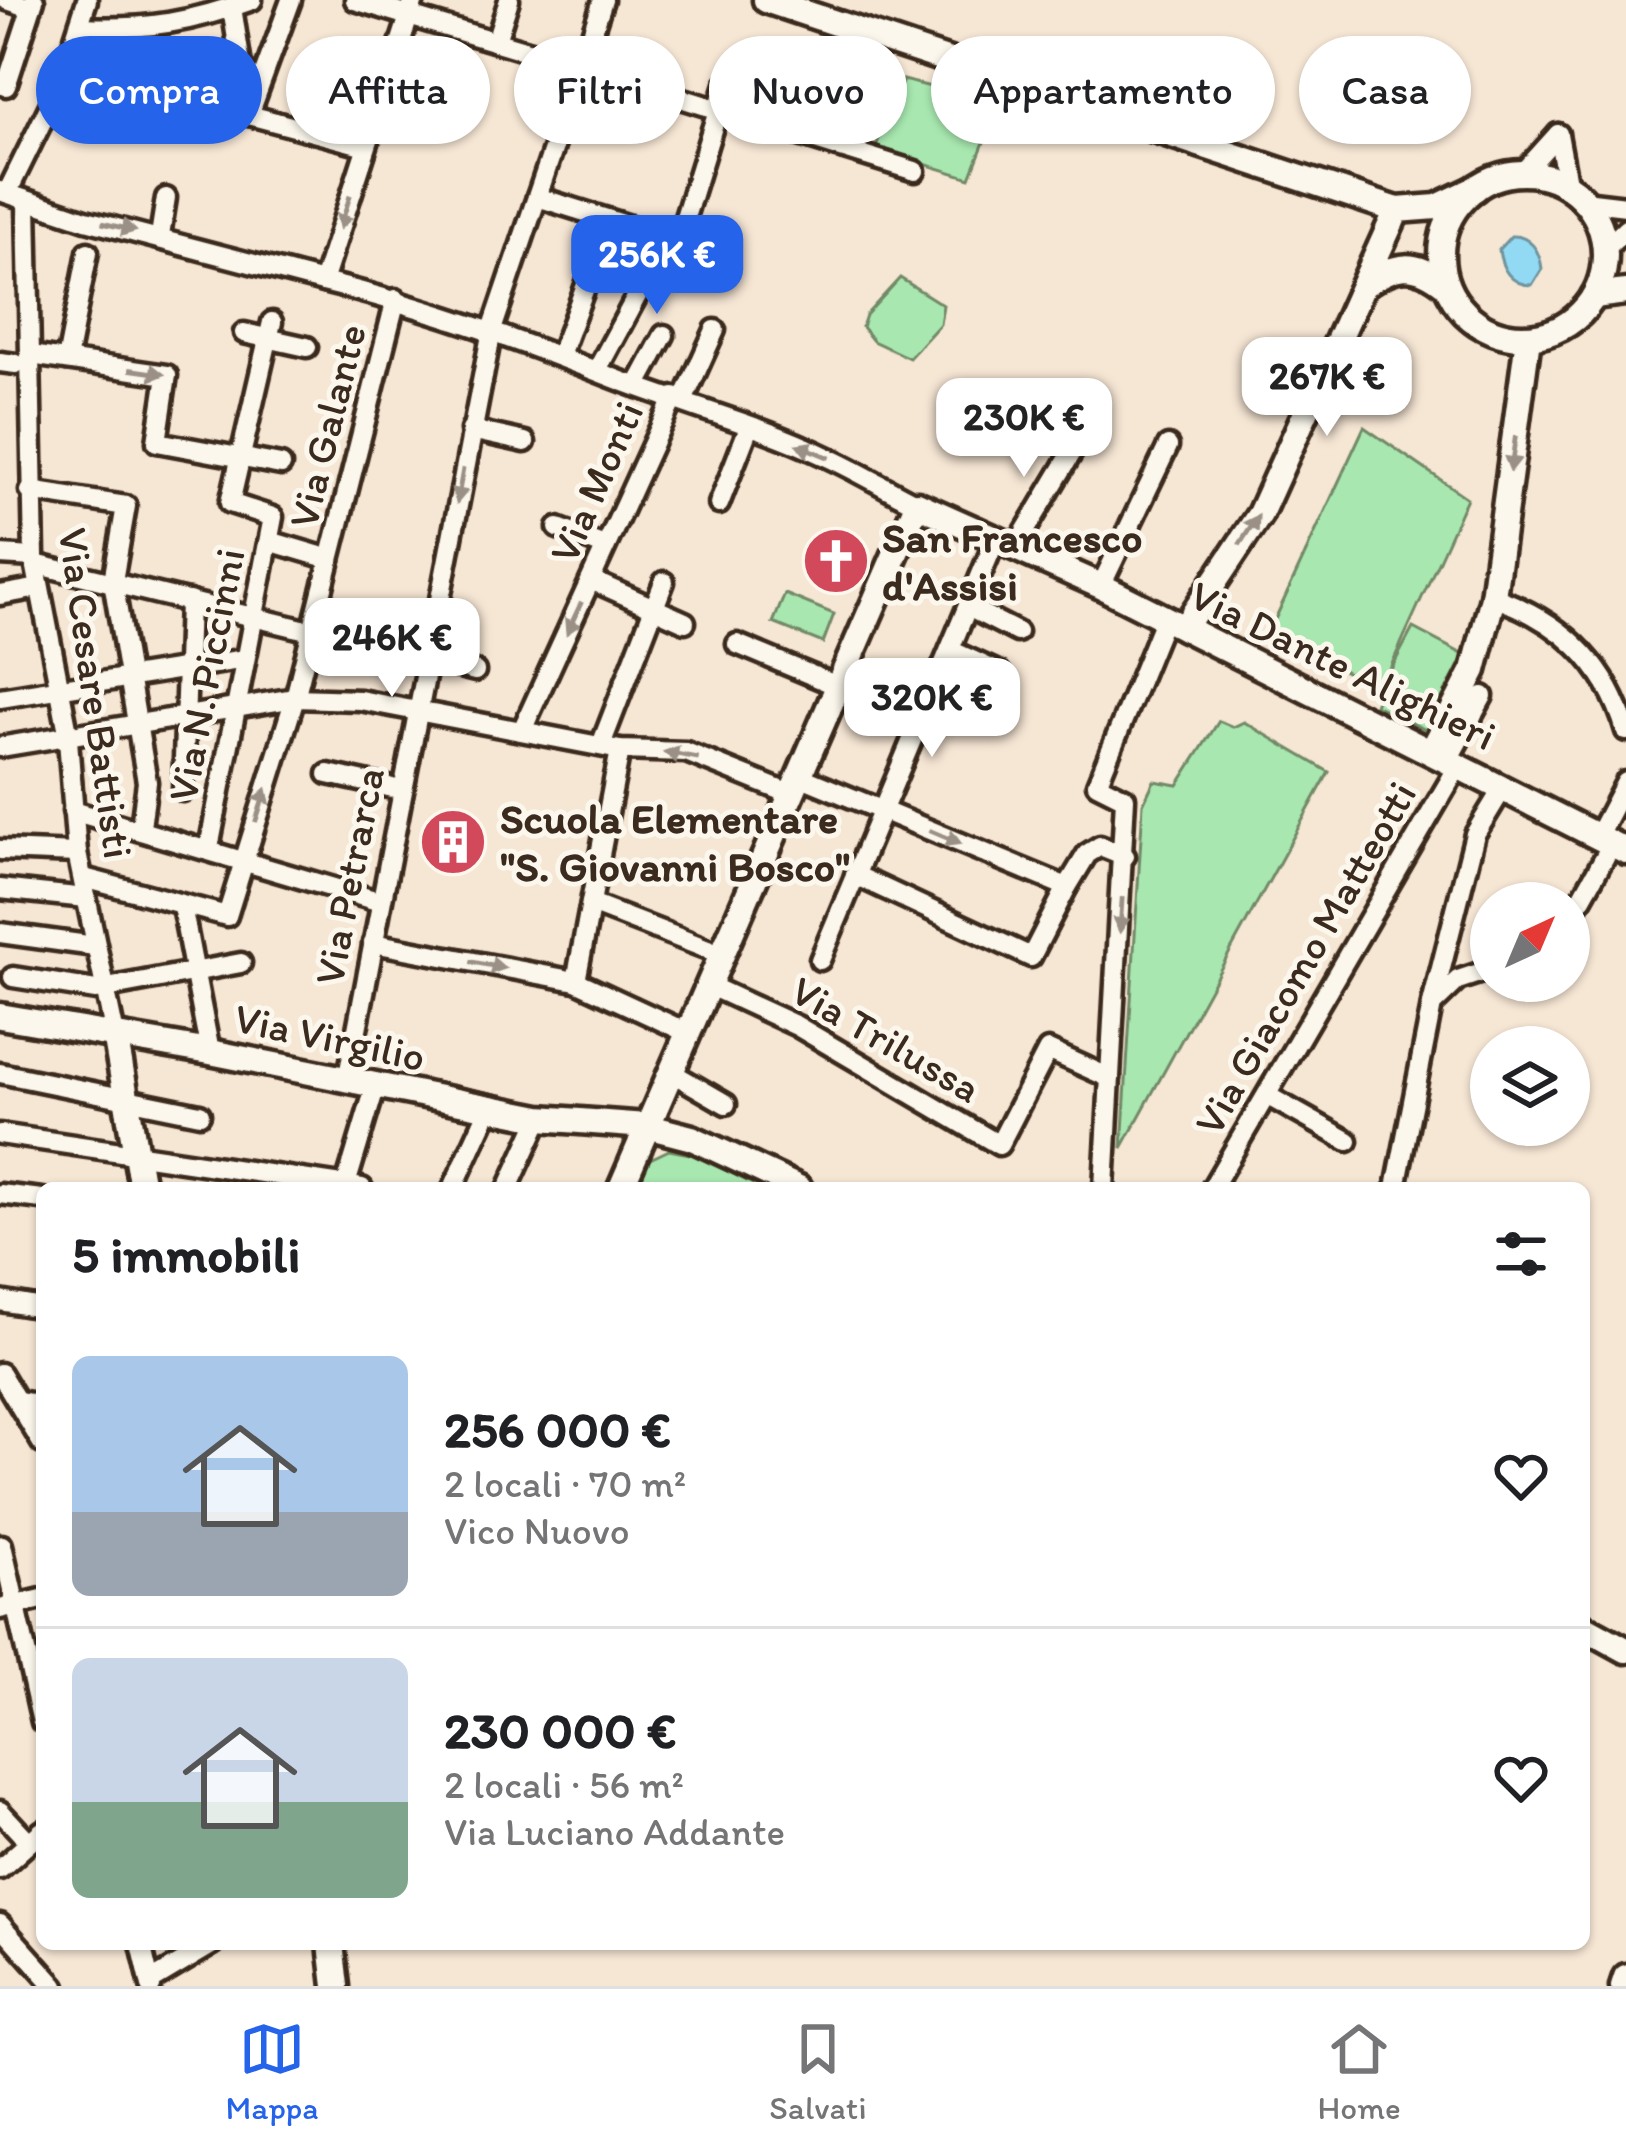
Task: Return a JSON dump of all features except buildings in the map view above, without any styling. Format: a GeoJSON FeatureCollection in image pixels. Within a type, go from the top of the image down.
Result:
{"type":"FeatureCollection","features":[{"type":"Feature","properties":{"kind":"street"},"geometry":{"type":"LineString","coordinates":[[3,85],[32,4],[8,0]]}},
{"type":"Feature","properties":{"kind":"street"},"geometry":{"type":"LineString","coordinates":[[87,0],[83,27],[3,192],[27,203],[323,282],[412,8]]}},
{"type":"Feature","properties":{"kind":"street"},"geometry":{"type":"LineString","coordinates":[[83,27],[139,31],[182,25],[252,0]]}},
{"type":"Feature","properties":{"kind":"street"},"geometry":{"type":"LineString","coordinates":[[262,79],[291,0]]}},
{"type":"Feature","properties":{"kind":"street"},"geometry":{"type":"LineString","coordinates":[[355,0],[412,8],[514,47]]}},
{"type":"Feature","properties":{"kind":"street"},"geometry":{"type":"LineString","coordinates":[[496,41],[509,0]]}},
{"type":"Feature","properties":{"kind":"street","name":"Via Petrarca"},"geometry":{"type":"LineString","coordinates":[[591,36],[603,0]]}},
{"type":"Feature","properties":{"kind":"street"},"geometry":{"type":"LineString","coordinates":[[766,0],[793,5],[1397,210],[1437,207],[1522,174],[1558,134],[1576,194],[1601,230],[1605,254],[1594,296],[1575,320],[1528,338],[1478,325],[1444,276],[1432,244],[1397,210]]}},
{"type":"Feature","properties":{"kind":"street"},"geometry":{"type":"LineString","coordinates":[[232,8],[236,36]]}},
{"type":"Feature","properties":{"kind":"street"},"geometry":{"type":"LineString","coordinates":[[262,118],[366,146]]}},
{"type":"Feature","properties":{"kind":"street"},"geometry":{"type":"LineString","coordinates":[[597,370],[668,238],[683,224],[709,139]]}},
{"type":"Feature","properties":{"kind":"street","name":"Via Petrarca"},"geometry":{"type":"LineString","coordinates":[[347,1081],[492,330],[555,144]]}},
{"type":"Feature","properties":{"kind":"street"},"geometry":{"type":"LineString","coordinates":[[831,144],[915,170]]}},
{"type":"Feature","properties":{"kind":"street"},"geometry":{"type":"LineString","coordinates":[[1522,174],[1626,206]]}},
{"type":"Feature","properties":{"kind":"street"},"geometry":{"type":"LineString","coordinates":[[1444,276],[1447,223],[1474,189]]}},
{"type":"Feature","properties":{"kind":"street"},"geometry":{"type":"LineString","coordinates":[[537,197],[668,238]]}},
{"type":"Feature","properties":{"kind":"street"},"geometry":{"type":"LineString","coordinates":[[160,236],[166,198]]}},
{"type":"Feature","properties":{"kind":"street","name":"Via Cesare Battisti"},"geometry":{"type":"LineString","coordinates":[[27,203],[21,362],[34,561],[68,735],[77,853],[141,1182]]}},
{"type":"Feature","properties":{"kind":"street"},"geometry":{"type":"LineString","coordinates":[[1104,1182],[1125,798],[1097,784],[1174,624],[1260,514],[1397,210]]}},
{"type":"Feature","properties":{"kind":"street"},"geometry":{"type":"LineString","coordinates":[[560,355],[609,223]]}},
{"type":"Feature","properties":{"kind":"street"},"geometry":{"type":"LineString","coordinates":[[1605,254],[1626,229]]}},
{"type":"Feature","properties":{"kind":"street"},"geometry":{"type":"LineString","coordinates":[[68,360],[88,252]]}},
{"type":"Feature","properties":{"kind":"street"},"geometry":{"type":"LineString","coordinates":[[1605,254],[1626,279]]}},
{"type":"Feature","properties":{"kind":"street"},"geometry":{"type":"LineString","coordinates":[[1364,285],[1397,266],[1418,265],[1444,276]]}},
{"type":"Feature","properties":{"kind":"street","name":"Via Dante Alighieri"},"geometry":{"type":"LineString","coordinates":[[323,282],[492,330],[826,456],[917,504],[1101,586],[1612,844]]}},
{"type":"Feature","properties":{"kind":"street"},"geometry":{"type":"LineString","coordinates":[[1594,296],[1626,292]]}},
{"type":"Feature","properties":{"kind":"street","name":"Via Galante"},"geometry":{"type":"LineString","coordinates":[[182,906],[226,916],[296,698],[396,299]]}},
{"type":"Feature","properties":{"kind":"street","name":"Via Monti"},"geometry":{"type":"LineString","coordinates":[[523,728],[604,546],[715,330]]}},
{"type":"Feature","properties":{"kind":"street"},"geometry":{"type":"LineString","coordinates":[[242,458],[270,331]]}},
{"type":"Feature","properties":{"kind":"street"},"geometry":{"type":"LineString","coordinates":[[244,333],[270,331],[307,347]]}},
{"type":"Feature","properties":{"kind":"street"},"geometry":{"type":"LineString","coordinates":[[637,386],[664,334]]}},
{"type":"Feature","properties":{"kind":"street"},"geometry":{"type":"LineString","coordinates":[[1446,758],[1493,597],[1528,338]]}},
{"type":"Feature","properties":{"kind":"street"},"geometry":{"type":"LineString","coordinates":[[21,362],[68,360],[167,375],[157,442],[281,466]]}},
{"type":"Feature","properties":{"kind":"street"},"geometry":{"type":"LineString","coordinates":[[719,504],[749,427]]}},
{"type":"Feature","properties":{"kind":"street"},"geometry":{"type":"LineString","coordinates":[[471,430],[525,442]]}},
{"type":"Feature","properties":{"kind":"street"},"geometry":{"type":"LineString","coordinates":[[820,960],[968,608],[1005,545],[1080,439]]}},
{"type":"Feature","properties":{"kind":"street"},"geometry":{"type":"LineString","coordinates":[[1101,586],[1168,446]]}},
{"type":"Feature","properties":{"kind":"street","name":"Via N. Piccinni"},"geometry":{"type":"LineString","coordinates":[[209,848],[273,517],[230,503],[242,458]]}},
{"type":"Feature","properties":{"kind":"street"},"geometry":{"type":"LineString","coordinates":[[30,491],[126,506],[112,580],[147,782],[141,826]]}},
{"type":"Feature","properties":{"kind":"street"},"geometry":{"type":"LineString","coordinates":[[623,1182],[917,504]]}},
{"type":"Feature","properties":{"kind":"street"},"geometry":{"type":"LineString","coordinates":[[558,528],[604,546]]}},
{"type":"Feature","properties":{"kind":"street"},"geometry":{"type":"LineString","coordinates":[[269,541],[330,559]]}},
{"type":"Feature","properties":{"kind":"street"},"geometry":{"type":"LineString","coordinates":[[0,555],[475,671]]}},
{"type":"Feature","properties":{"kind":"street"},"geometry":{"type":"LineString","coordinates":[[0,595],[39,587],[58,571]]}},
{"type":"Feature","properties":{"kind":"street"},"geometry":{"type":"LineString","coordinates":[[591,580],[685,622]]}},
{"type":"Feature","properties":{"kind":"street"},"geometry":{"type":"LineString","coordinates":[[576,981],[611,747],[664,582]]}},
{"type":"Feature","properties":{"kind":"street"},"geometry":{"type":"LineString","coordinates":[[1493,597],[1560,628],[1586,653],[1626,730]]}},
{"type":"Feature","properties":{"kind":"street"},"geometry":{"type":"LineString","coordinates":[[183,791],[189,601]]}},
{"type":"Feature","properties":{"kind":"street"},"geometry":{"type":"LineString","coordinates":[[968,608],[1017,632]]}},
{"type":"Feature","properties":{"kind":"street"},"geometry":{"type":"LineString","coordinates":[[737,644],[840,687]]}},
{"type":"Feature","properties":{"kind":"street"},"geometry":{"type":"LineString","coordinates":[[950,650],[1000,673]]}},
{"type":"Feature","properties":{"kind":"street"},"geometry":{"type":"LineString","coordinates":[[0,698],[244,659]]}},
{"type":"Feature","properties":{"kind":"street"},"geometry":{"type":"LineString","coordinates":[[931,695],[977,716]]}},
{"type":"Feature","properties":{"kind":"street","name":"Via Giacomo Matteotti"},"geometry":{"type":"LineString","coordinates":[[1216,1182],[1268,1096],[1483,696]]}},
{"type":"Feature","properties":{"kind":"street"},"geometry":{"type":"LineString","coordinates":[[0,747],[296,698],[360,700],[611,747],[686,752],[881,810],[1067,887]]}},
{"type":"Feature","properties":{"kind":"street"},"geometry":{"type":"LineString","coordinates":[[328,774],[402,790]]}},
{"type":"Feature","properties":{"kind":"street"},"geometry":{"type":"LineString","coordinates":[[1590,883],[1612,844],[1626,782]]}},
{"type":"Feature","properties":{"kind":"street"},"geometry":{"type":"LineString","coordinates":[[1397,1182],[1432,1005],[1475,834],[1503,788]]}},
{"type":"Feature","properties":{"kind":"street"},"geometry":{"type":"LineString","coordinates":[[73,811],[141,826],[381,902]]}},
{"type":"Feature","properties":{"kind":"street"},"geometry":{"type":"LineString","coordinates":[[855,875],[1031,958],[1087,854],[1100,846],[1125,856]]}},
{"type":"Feature","properties":{"kind":"street"},"geometry":{"type":"LineString","coordinates":[[0,850],[77,853]]}},
{"type":"Feature","properties":{"kind":"street"},"geometry":{"type":"LineString","coordinates":[[0,890],[85,888],[182,906],[210,1052]]}},
{"type":"Feature","properties":{"kind":"street"},"geometry":{"type":"LineString","coordinates":[[591,904],[723,955]]}},
{"type":"Feature","properties":{"kind":"street"},"geometry":{"type":"LineString","coordinates":[[0,933],[95,946]]}},
{"type":"Feature","properties":{"kind":"street"},"geometry":{"type":"LineString","coordinates":[[374,943],[576,981],[686,1032]]}},
{"type":"Feature","properties":{"kind":"street"},"geometry":{"type":"LineString","coordinates":[[14,977],[104,987],[241,963]]}},
{"type":"Feature","properties":{"kind":"street"},"geometry":{"type":"LineString","coordinates":[[1432,1005],[1458,980],[1470,976]]}},
{"type":"Feature","properties":{"kind":"street","name":"Via Trilussa"},"geometry":{"type":"LineString","coordinates":[[708,985],[797,1026],[999,1145],[1048,1050],[1111,1078]]}},
{"type":"Feature","properties":{"kind":"street","name":"Via Virgilio"},"geometry":{"type":"LineString","coordinates":[[0,1016],[116,1040],[210,1052],[540,1118],[646,1126],[692,1138],[786,1182]]}},
{"type":"Feature","properties":{"kind":"street"},"geometry":{"type":"LineString","coordinates":[[669,1071],[726,1104]]}},
{"type":"Feature","properties":{"kind":"street"},"geometry":{"type":"LineString","coordinates":[[0,1073],[200,1114]]}},
{"type":"Feature","properties":{"kind":"street"},"geometry":{"type":"LineString","coordinates":[[352,1182],[375,1088]]}},
{"type":"Feature","properties":{"kind":"street"},"geometry":{"type":"LineString","coordinates":[[1268,1096],[1348,1141]]}},
{"type":"Feature","properties":{"kind":"street"},"geometry":{"type":"LineString","coordinates":[[456,1182],[489,1109]]}},
{"type":"Feature","properties":{"kind":"street"},"geometry":{"type":"LineString","coordinates":[[511,1182],[540,1118]]}},
{"type":"Feature","properties":{"kind":"street"},"geometry":{"type":"LineString","coordinates":[[1,1138],[316,1182]]}},
{"type":"Feature","properties":{"kind":"street"},"geometry":{"type":"LineString","coordinates":[[0,1194],[36,1198]]}},
{"type":"Feature","properties":{"kind":"street"},"geometry":{"type":"LineString","coordinates":[[0,1301],[36,1307]]}},
{"type":"Feature","properties":{"kind":"street"},"geometry":{"type":"LineString","coordinates":[[0,1373],[36,1432]]}},
{"type":"Feature","properties":{"kind":"street"},"geometry":{"type":"LineString","coordinates":[[18,1401],[36,1404]]}},
{"type":"Feature","properties":{"kind":"street"},"geometry":{"type":"LineString","coordinates":[[2,1545],[8,1607],[36,1702]]}},
{"type":"Feature","properties":{"kind":"street"},"geometry":{"type":"LineString","coordinates":[[1590,1630],[1626,1650]]}},
{"type":"Feature","properties":{"kind":"street"},"geometry":{"type":"LineString","coordinates":[[0,1811],[36,1837],[0,1869]]}},
{"type":"Feature","properties":{"kind":"street"},"geometry":{"type":"LineString","coordinates":[[0,1924],[55,1986]]}},
{"type":"Feature","properties":{"kind":"street"},"geometry":{"type":"LineString","coordinates":[[143,1950],[151,1983],[203,1950]]}},
{"type":"Feature","properties":{"kind":"street"},"geometry":{"type":"LineString","coordinates":[[332,1950],[336,1986]]}},
{"type":"Feature","properties":{"kind":"street"},"geometry":{"type":"LineString","coordinates":[[1623,1986],[1626,1977]]}},
{"type":"Feature","properties":{"kind":"green space"},"geometry":{"type":"Polygon","coordinates":[[[907,81],[931,87],[931,144],[983,144],[970,178],[875,149],[877,144],[907,144],[907,81]]]}},
{"type":"Feature","properties":{"kind":"green space"},"geometry":{"type":"Polygon","coordinates":[[[900,278],[943,305],[940,324],[909,358],[873,341],[862,327],[866,315],[900,278]]]}},
{"type":"Feature","properties":{"kind":"green space"},"geometry":{"type":"Polygon","coordinates":[[[1364,427],[1467,498],[1381,688],[1413,628],[1464,655],[1426,730],[1375,705],[1380,692],[1271,628],[1364,427]]]}},
{"type":"Feature","properties":{"kind":"green space"},"geometry":{"type":"Polygon","coordinates":[[[785,594],[834,614],[823,643],[773,623],[785,594]]]}},
{"type":"Feature","properties":{"kind":"green space"},"geometry":{"type":"Polygon","coordinates":[[[1219,721],[1233,727],[1244,722],[1329,772],[1122,1148],[1143,804],[1154,781],[1178,785],[1219,721]]]}},
{"type":"Feature","properties":{"kind":"green space"},"geometry":{"type":"Polygon","coordinates":[[[669,1150],[695,1155],[749,1182],[637,1182],[646,1161],[669,1150]]]}},
{"type":"Feature","properties":{"kind":"water"},"geometry":{"type":"Polygon","coordinates":[[[1511,236],[1529,241],[1539,256],[1542,269],[1532,285],[1513,279],[1502,263],[1499,249],[1511,236]]]}},
{"type":"Feature","properties":{"kind":"place","name":"San Francesco d'Assisi"},"geometry":{"type":"Point","coordinates":[836,561]}},
{"type":"Feature","properties":{"kind":"place","name":"Scuola Elementare \"S. Giovanni Bosco\""},"geometry":{"type":"Point","coordinates":[453,842]}}]}
